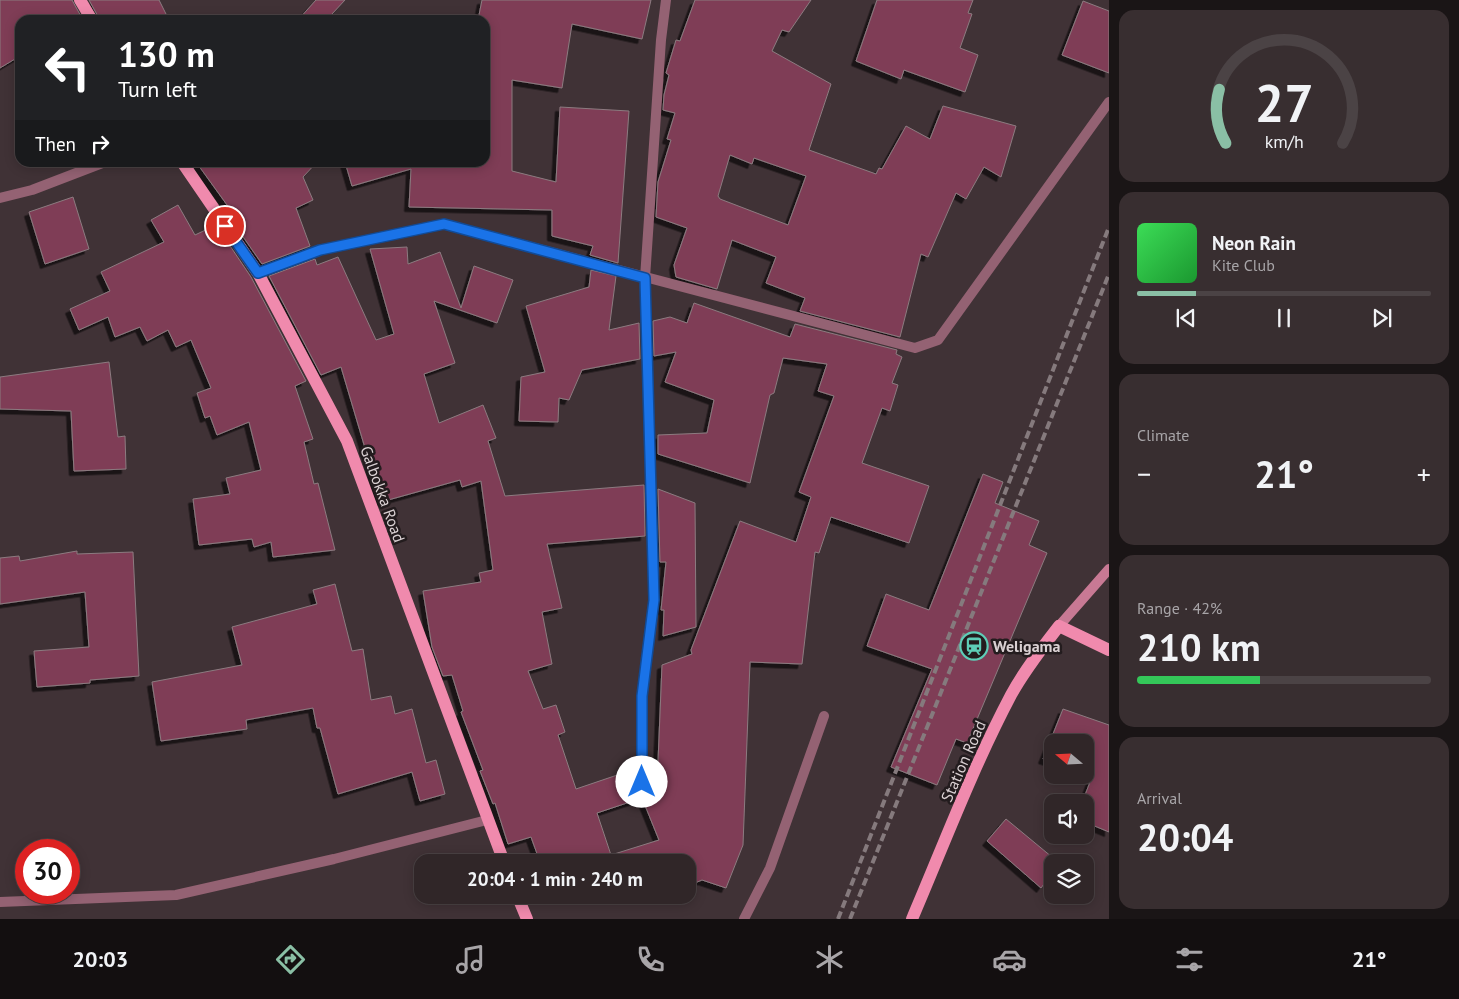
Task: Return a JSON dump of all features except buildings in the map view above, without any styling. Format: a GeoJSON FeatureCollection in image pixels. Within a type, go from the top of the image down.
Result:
{"type":"FeatureCollection","features":[{"type":"Feature","properties":{"kind":"main road"},"geometry":{"type":"LineString","coordinates":[[80,0],[89,15]]}},
{"type":"Feature","properties":{"kind":"main road","name":"Galbokka Road"},"geometry":{"type":"LineString","coordinates":[[185,167],[258,273],[346,441],[501,854]]}},
{"type":"Feature","properties":{"kind":"main road"},"geometry":{"type":"LineString","coordinates":[[1109,569],[1059,626],[1109,650]]}},
{"type":"Feature","properties":{"kind":"main road","name":"Station Road"},"geometry":{"type":"LineString","coordinates":[[912,919],[989,741],[1012,694],[1059,626]]}},
{"type":"Feature","properties":{"kind":"main road"},"geometry":{"type":"LineString","coordinates":[[521,904],[527,919]]}},
{"type":"Feature","properties":{"kind":"street"},"geometry":{"type":"LineString","coordinates":[[642,782],[642,696],[654,600],[645,278],[661,40],[666,0]]}},
{"type":"Feature","properties":{"kind":"street"},"geometry":{"type":"LineString","coordinates":[[258,273],[320,250],[444,224],[915,348],[938,340],[1109,102]]}},
{"type":"Feature","properties":{"kind":"street"},"geometry":{"type":"LineString","coordinates":[[0,198],[32,190],[92,167]]}},
{"type":"Feature","properties":{"kind":"street"},"geometry":{"type":"LineString","coordinates":[[744,919],[770,868],[824,716]]}},
{"type":"Feature","properties":{"kind":"street"},"geometry":{"type":"LineString","coordinates":[[0,902],[176,895],[334,859],[487,820]]}},
{"type":"Feature","properties":{"kind":"railway"},"geometry":{"type":"LineString","coordinates":[[838,919],[1109,227]]}},
{"type":"Feature","properties":{"kind":"railway"},"geometry":{"type":"LineString","coordinates":[[850,919],[1109,274]]}},
{"type":"Feature","properties":{"kind":"place","name":"Weligama"},"geometry":{"type":"Point","coordinates":[974,646]}},
{"type":"Feature","properties":{"kind":"route"},"geometry":{"type":"LineString","coordinates":[[225,226],[258,273],[320,250],[444,224],[645,278],[654,600],[642,696],[642,782]]}}]}
